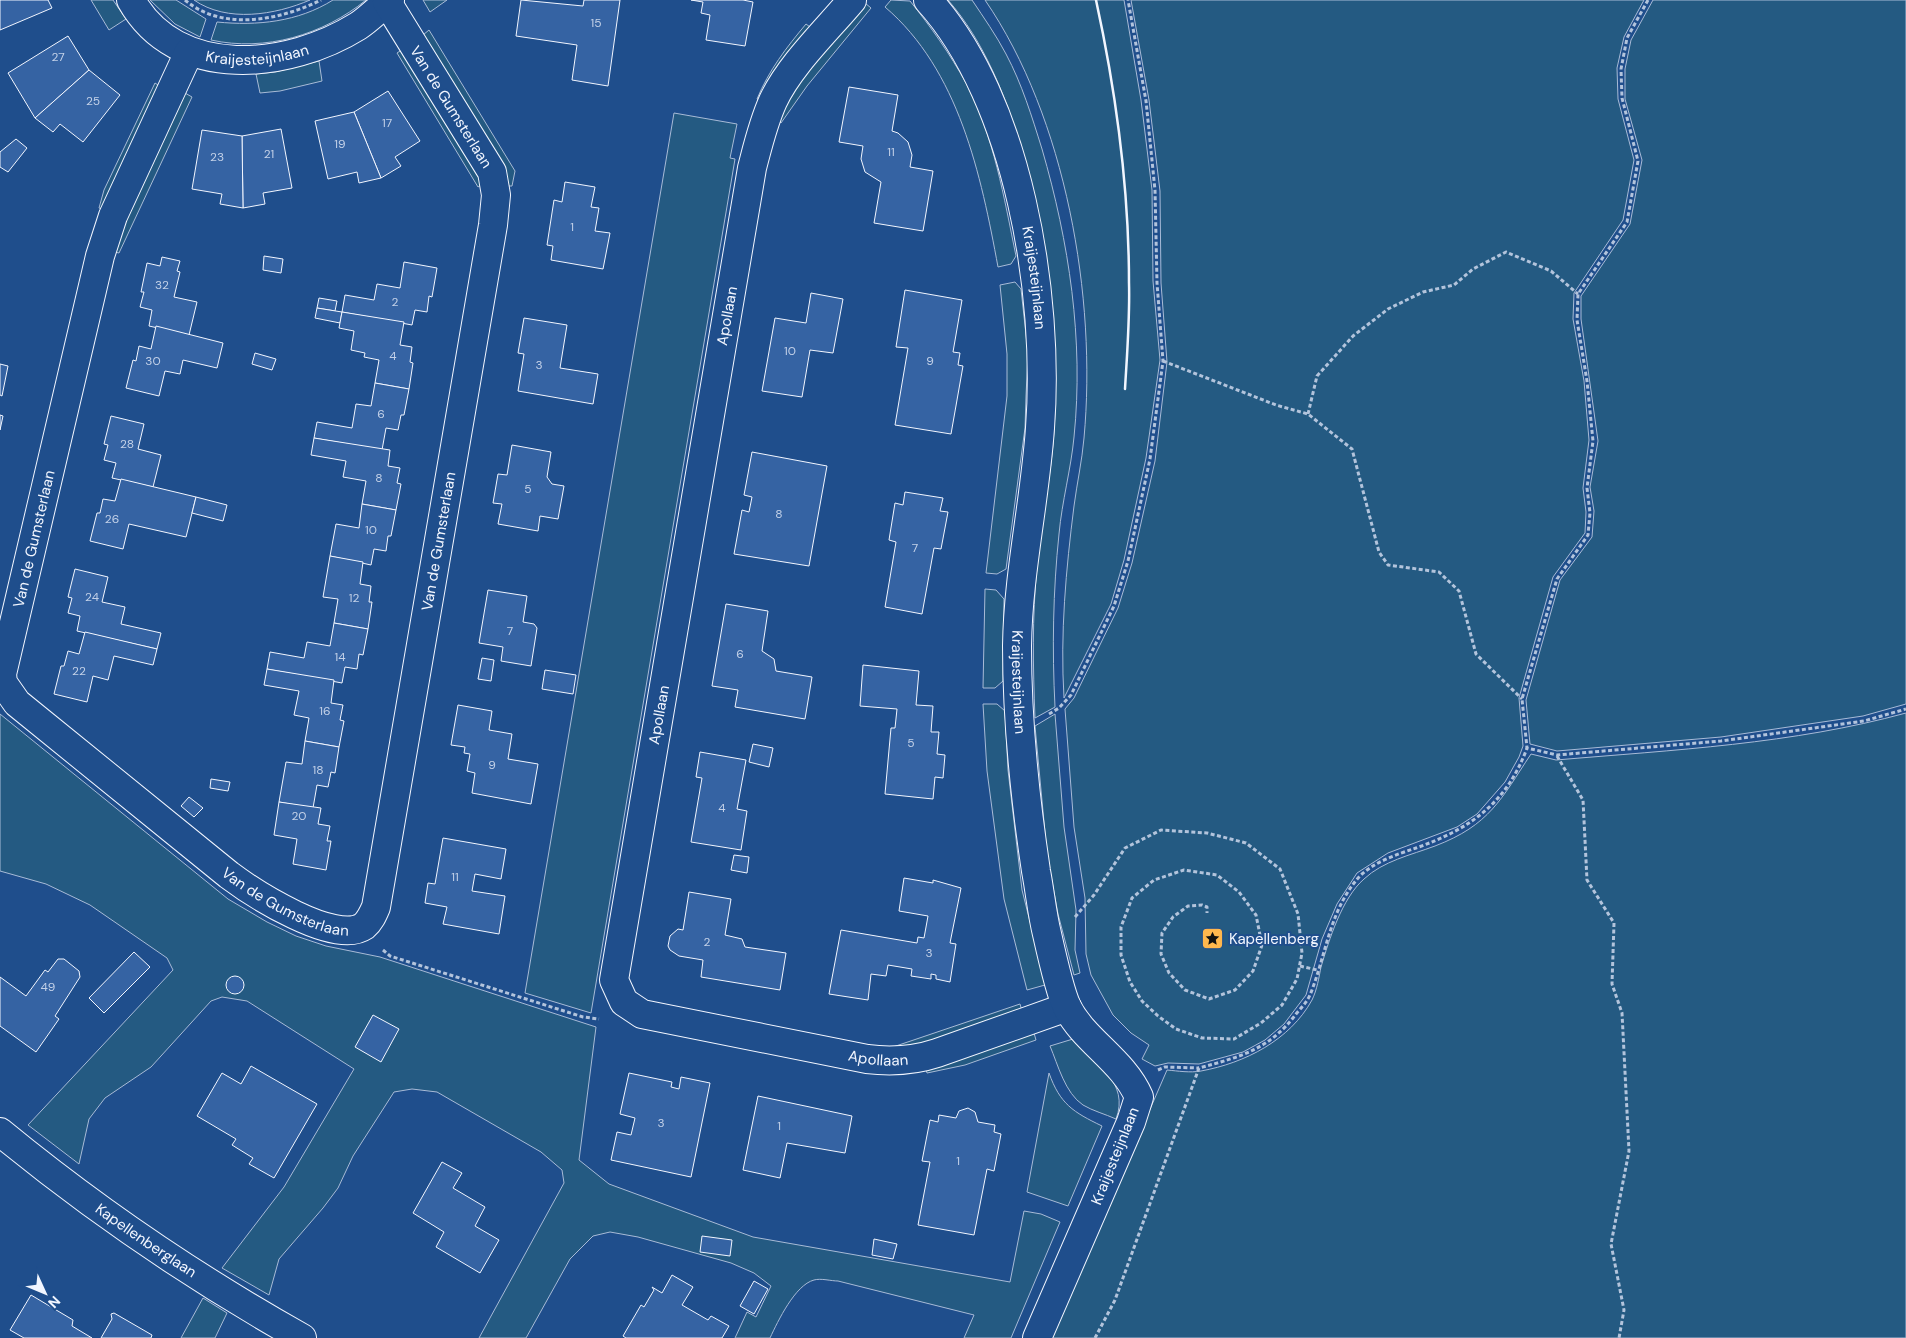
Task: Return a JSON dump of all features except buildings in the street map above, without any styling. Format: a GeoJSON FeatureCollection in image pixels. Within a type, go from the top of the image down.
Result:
{"type":"FeatureCollection","features":[{"type":"Feature","properties":{"kind":"street","name":"Kraijesteijnlaan"},"geometry":{"type":"LineString","coordinates":[[131,0],[157,31],[189,52],[219,59],[257,61],[293,54],[330,40],[358,26],[389,1]]}},
{"type":"Feature","properties":{"kind":"street","name":"Apollaan"},"geometry":{"type":"LineString","coordinates":[[852,0],[786,79],[774,100],[761,133],[752,168],[614,980],[624,1002],[642,1014],[867,1060],[894,1062],[917,1060],[937,1054],[1067,1007]]}},
{"type":"Feature","properties":{"kind":"street","name":"Kraijesteijnlaan"},"geometry":{"type":"LineString","coordinates":[[928,0],[941,15],[965,52],[989,100],[1002,134],[1020,196],[1038,303],[1042,397],[1040,431],[1020,582],[1017,648],[1021,730],[1029,823],[1046,933],[1067,1007],[1102,1049],[1131,1078],[1139,1097],[1131,1122],[1037,1338]]}},
{"type":"Feature","properties":{"kind":"street","name":"Van de Gumsterlaan"},"geometry":{"type":"LineString","coordinates":[[189,52],[113,216],[100,256],[2,674],[3,683],[17,703],[253,892],[292,914],[326,926],[348,931],[363,926],[371,918],[376,907],[493,225],[496,195],[492,172],[389,1]]}},
{"type":"Feature","properties":{"kind":"street","name":"Kapellenberglaan"},"geometry":{"type":"LineString","coordinates":[[0,1132],[51,1174],[160,1252],[210,1285],[302,1338]]}},
{"type":"Feature","properties":{"kind":"path"},"geometry":{"type":"LineString","coordinates":[[185,0],[201,12],[213,16],[253,19],[287,14],[321,0]]}},
{"type":"Feature","properties":{"kind":"path"},"geometry":{"type":"LineString","coordinates":[[1021,730],[1059,708],[1071,694],[1114,606],[1128,561],[1150,459],[1163,361],[1157,283],[1155,190],[1146,101],[1128,0]]}},
{"type":"Feature","properties":{"kind":"path"},"geometry":{"type":"LineString","coordinates":[[1131,1078],[1165,1067],[1200,1068],[1245,1055],[1268,1042],[1287,1026],[1309,997],[1326,940],[1340,905],[1360,876],[1390,857],[1451,834],[1480,817],[1508,784],[1527,748],[1522,699],[1556,579],[1588,535],[1590,513],[1587,488],[1593,441],[1587,381],[1577,320],[1578,294],[1626,222],[1638,161],[1622,98],[1621,69],[1627,38],[1648,0]]}},
{"type":"Feature","properties":{"kind":"path"},"geometry":{"type":"LineString","coordinates":[[1308,414],[1317,376],[1353,336],[1388,309],[1423,292],[1454,285],[1473,268],[1506,252],[1551,271],[1578,294]]}},
{"type":"Feature","properties":{"kind":"path"},"geometry":{"type":"LineString","coordinates":[[1163,361],[1276,405],[1308,414],[1352,449],[1379,552],[1388,565],[1439,572],[1459,591],[1476,654],[1522,699]]}},
{"type":"Feature","properties":{"kind":"path"},"geometry":{"type":"LineString","coordinates":[[1527,748],[1557,755],[1721,741],[1864,721],[1906,709]]}},
{"type":"Feature","properties":{"kind":"path"},"geometry":{"type":"LineString","coordinates":[[1557,755],[1583,800],[1588,880],[1614,924],[1612,984],[1622,1012],[1629,1152],[1611,1244],[1624,1310],[1619,1338]]}},
{"type":"Feature","properties":{"kind":"path"},"geometry":{"type":"LineString","coordinates":[[1046,933],[1080,915],[1125,848],[1161,830],[1207,833],[1246,843],[1280,869],[1298,914],[1302,953],[1297,979],[1282,1006],[1262,1023],[1234,1039],[1202,1038],[1176,1029],[1142,1001],[1130,982],[1121,955],[1121,927],[1132,898],[1154,880],[1184,870],[1217,875],[1239,892],[1256,915],[1262,945],[1253,971],[1235,990],[1209,999],[1185,990],[1169,973],[1161,954],[1162,933],[1173,918],[1188,906],[1202,905],[1207,907],[1207,912]]}},
{"type":"Feature","properties":{"kind":"path"},"geometry":{"type":"LineString","coordinates":[[363,926],[376,944],[390,956],[583,1017]]}},
{"type":"Feature","properties":{"kind":"path"},"geometry":{"type":"LineString","coordinates":[[1300,966],[1317,970]]}},
{"type":"Feature","properties":{"kind":"path"},"geometry":{"type":"LineString","coordinates":[[1095,1338],[1116,1300],[1200,1068]]}},
{"type":"Feature","properties":{"kind":"shaded area"},"geometry":{"type":"Polygon","coordinates":[[[91,0],[113,0],[126,19],[109,30],[91,0]]]}},
{"type":"Feature","properties":{"kind":"shaded area"},"geometry":{"type":"Polygon","coordinates":[[[150,0],[176,0],[206,19],[200,37],[175,24],[150,0]]]}},
{"type":"Feature","properties":{"kind":"shaded area"},"geometry":{"type":"Polygon","coordinates":[[[194,0],[310,0],[267,13],[236,14],[221,12],[194,0]]]}},
{"type":"Feature","properties":{"kind":"shaded area"},"geometry":{"type":"Polygon","coordinates":[[[333,0],[366,0],[331,23],[293,38],[252,44],[211,40],[217,22],[262,23],[277,21],[306,13],[333,0]]]}},
{"type":"Feature","properties":{"kind":"shaded area"},"geometry":{"type":"Polygon","coordinates":[[[423,0],[447,0],[430,12],[423,0]]]}},
{"type":"Feature","properties":{"kind":"shaded area"},"geometry":{"type":"Polygon","coordinates":[[[891,0],[910,1],[947,51],[976,103],[991,146],[1002,190],[1016,256],[1011,264],[998,267],[984,196],[963,126],[949,93],[931,61],[910,32],[885,7],[891,0]]]}},
{"type":"Feature","properties":{"kind":"shaded area"},"geometry":{"type":"Polygon","coordinates":[[[948,0],[972,0],[998,40],[1017,77],[1052,184],[1067,255],[1072,292],[1077,364],[1077,401],[1073,449],[1060,522],[1055,577],[1053,642],[1055,707],[1035,718],[1033,642],[1035,586],[1054,432],[1054,324],[1050,288],[1039,218],[1031,183],[1008,109],[983,51],[961,16],[948,0]]]}},
{"type":"Feature","properties":{"kind":"shaded area"},"geometry":{"type":"Polygon","coordinates":[[[985,0],[1124,0],[1141,100],[1152,190],[1153,281],[1160,360],[1146,458],[1124,560],[1111,604],[1064,698],[1064,602],[1071,530],[1084,438],[1087,384],[1080,269],[1070,211],[1055,154],[1036,99],[1013,47],[985,0]]]}},
{"type":"Feature","properties":{"kind":"shaded area"},"geometry":{"type":"Polygon","coordinates":[[[1131,0],[1644,0],[1624,37],[1617,68],[1618,99],[1634,160],[1623,220],[1574,293],[1573,319],[1584,381],[1589,440],[1583,488],[1586,512],[1585,533],[1553,577],[1519,698],[1523,746],[1519,757],[1505,782],[1477,814],[1457,827],[1388,853],[1357,873],[1337,904],[1322,939],[1306,995],[1284,1024],[1265,1040],[1243,1052],[1199,1064],[1168,1063],[1155,1066],[1142,1059],[1149,1045],[1131,1033],[1113,1015],[1091,975],[1086,954],[1085,898],[1074,827],[1065,709],[1074,698],[1118,608],[1132,563],[1155,461],[1167,362],[1161,283],[1160,191],[1149,100],[1131,0]]]}},
{"type":"Feature","properties":{"kind":"shaded area"},"geometry":{"type":"Polygon","coordinates":[[[1653,0],[1906,0],[1906,704],[1863,716],[1721,737],[1557,751],[1530,744],[1526,700],[1560,580],[1592,537],[1594,511],[1590,487],[1598,441],[1581,319],[1581,296],[1630,224],[1642,160],[1625,99],[1625,69],[1631,40],[1653,0]]]}},
{"type":"Feature","properties":{"kind":"shaded area"},"geometry":{"type":"Polygon","coordinates":[[[865,3],[871,8],[807,86],[781,123],[779,121],[793,90],[865,3]]]}},
{"type":"Feature","properties":{"kind":"shaded area"},"geometry":{"type":"Polygon","coordinates":[[[806,24],[810,27],[760,101],[757,99],[773,69],[806,24]]]}},
{"type":"Feature","properties":{"kind":"shaded area"},"geometry":{"type":"Polygon","coordinates":[[[429,30],[515,171],[512,186],[507,186],[423,35],[429,30]]]}},
{"type":"Feature","properties":{"kind":"shaded area"},"geometry":{"type":"Polygon","coordinates":[[[403,49],[477,172],[481,185],[478,187],[397,53],[403,49]]]}},
{"type":"Feature","properties":{"kind":"shaded area"},"geometry":{"type":"Polygon","coordinates":[[[319,61],[322,81],[280,91],[260,93],[256,74],[275,72],[319,61]]]}},
{"type":"Feature","properties":{"kind":"shaded area"},"geometry":{"type":"Polygon","coordinates":[[[155,83],[161,87],[103,210],[99,208],[104,190],[155,83]]]}},
{"type":"Feature","properties":{"kind":"shaded area"},"geometry":{"type":"Polygon","coordinates":[[[185,93],[192,97],[119,253],[115,252],[120,232],[185,93]]]}},
{"type":"Feature","properties":{"kind":"shaded area"},"geometry":{"type":"Polygon","coordinates":[[[674,113],[737,124],[730,158],[735,159],[591,1013],[525,993],[674,113]]]}},
{"type":"Feature","properties":{"kind":"shaded area"},"geometry":{"type":"Polygon","coordinates":[[[1015,282],[1021,289],[1028,353],[1025,428],[1006,569],[997,574],[986,573],[1007,396],[1007,354],[1000,285],[1015,282]]]}},
{"type":"Feature","properties":{"kind":"shaded area"},"geometry":{"type":"Polygon","coordinates":[[[985,589],[996,590],[1004,599],[1003,681],[995,688],[983,688],[985,589]]]}},
{"type":"Feature","properties":{"kind":"shaded area"},"geometry":{"type":"Polygon","coordinates":[[[983,704],[997,704],[1005,711],[1008,770],[1022,890],[1045,985],[1027,990],[1004,899],[987,771],[983,704]]]}},
{"type":"Feature","properties":{"kind":"shaded area"},"geometry":{"type":"Polygon","coordinates":[[[1906,713],[1906,1338],[1051,1338],[1167,1070],[1193,1072],[1234,1062],[1265,1048],[1292,1027],[1312,1000],[1332,932],[1343,908],[1356,887],[1380,868],[1398,859],[1454,838],[1482,820],[1502,797],[1531,754],[1556,760],[1688,749],[1820,732],[1906,713]]]}},
{"type":"Feature","properties":{"kind":"shaded area"},"geometry":{"type":"Polygon","coordinates":[[[0,714],[228,899],[267,922],[296,936],[326,946],[380,957],[596,1027],[579,1160],[609,1184],[753,1237],[1010,1282],[1024,1211],[1041,1214],[1060,1222],[1011,1338],[964,1338],[974,1315],[838,1281],[820,1279],[807,1283],[794,1296],[782,1313],[770,1338],[735,1338],[747,1312],[756,1317],[771,1286],[754,1273],[731,1263],[638,1237],[610,1232],[593,1236],[570,1259],[526,1338],[479,1338],[564,1183],[562,1170],[541,1152],[437,1092],[412,1089],[394,1092],[353,1156],[338,1188],[279,1259],[269,1295],[222,1268],[284,1187],[354,1069],[247,1001],[222,997],[211,1001],[151,1067],[105,1098],[89,1119],[79,1164],[28,1125],[173,970],[167,958],[90,905],[46,884],[0,871],[0,714]]]}},
{"type":"Feature","properties":{"kind":"shaded area"},"geometry":{"type":"Polygon","coordinates":[[[1055,714],[1064,827],[1076,910],[1075,950],[1080,973],[1074,975],[1058,914],[1047,854],[1035,726],[1055,714]]]}},
{"type":"Feature","properties":{"kind":"shaded area"},"geometry":{"type":"Polygon","coordinates":[[[1020,1004],[1022,1011],[927,1044],[887,1049],[1020,1004]]]}},
{"type":"Feature","properties":{"kind":"shaded area"},"geometry":{"type":"Polygon","coordinates":[[[1034,1033],[1036,1040],[965,1065],[927,1073],[926,1069],[1034,1033]]]}},
{"type":"Feature","properties":{"kind":"shaded area"},"geometry":{"type":"Polygon","coordinates":[[[1073,1039],[1100,1065],[1114,1084],[1119,1106],[1116,1119],[1083,1105],[1067,1086],[1050,1046],[1073,1039]]]}},
{"type":"Feature","properties":{"kind":"shaded area"},"geometry":{"type":"Polygon","coordinates":[[[1049,1073],[1053,1084],[1069,1106],[1102,1126],[1068,1206],[1027,1192],[1049,1073]]]}},
{"type":"Feature","properties":{"kind":"shaded area"},"geometry":{"type":"Polygon","coordinates":[[[203,1298],[227,1313],[215,1338],[181,1338],[203,1298]]]}},
{"type":"Feature","properties":{"kind":"wall"},"geometry":{"type":"LineString","coordinates":[[1096,0],[1110,70],[1120,140],[1127,212],[1129,309],[1125,389]]}},
{"type":"Feature","properties":{"kind":"place","name":"Kapellenberg"},"geometry":{"type":"Point","coordinates":[1213,939]}}]}
